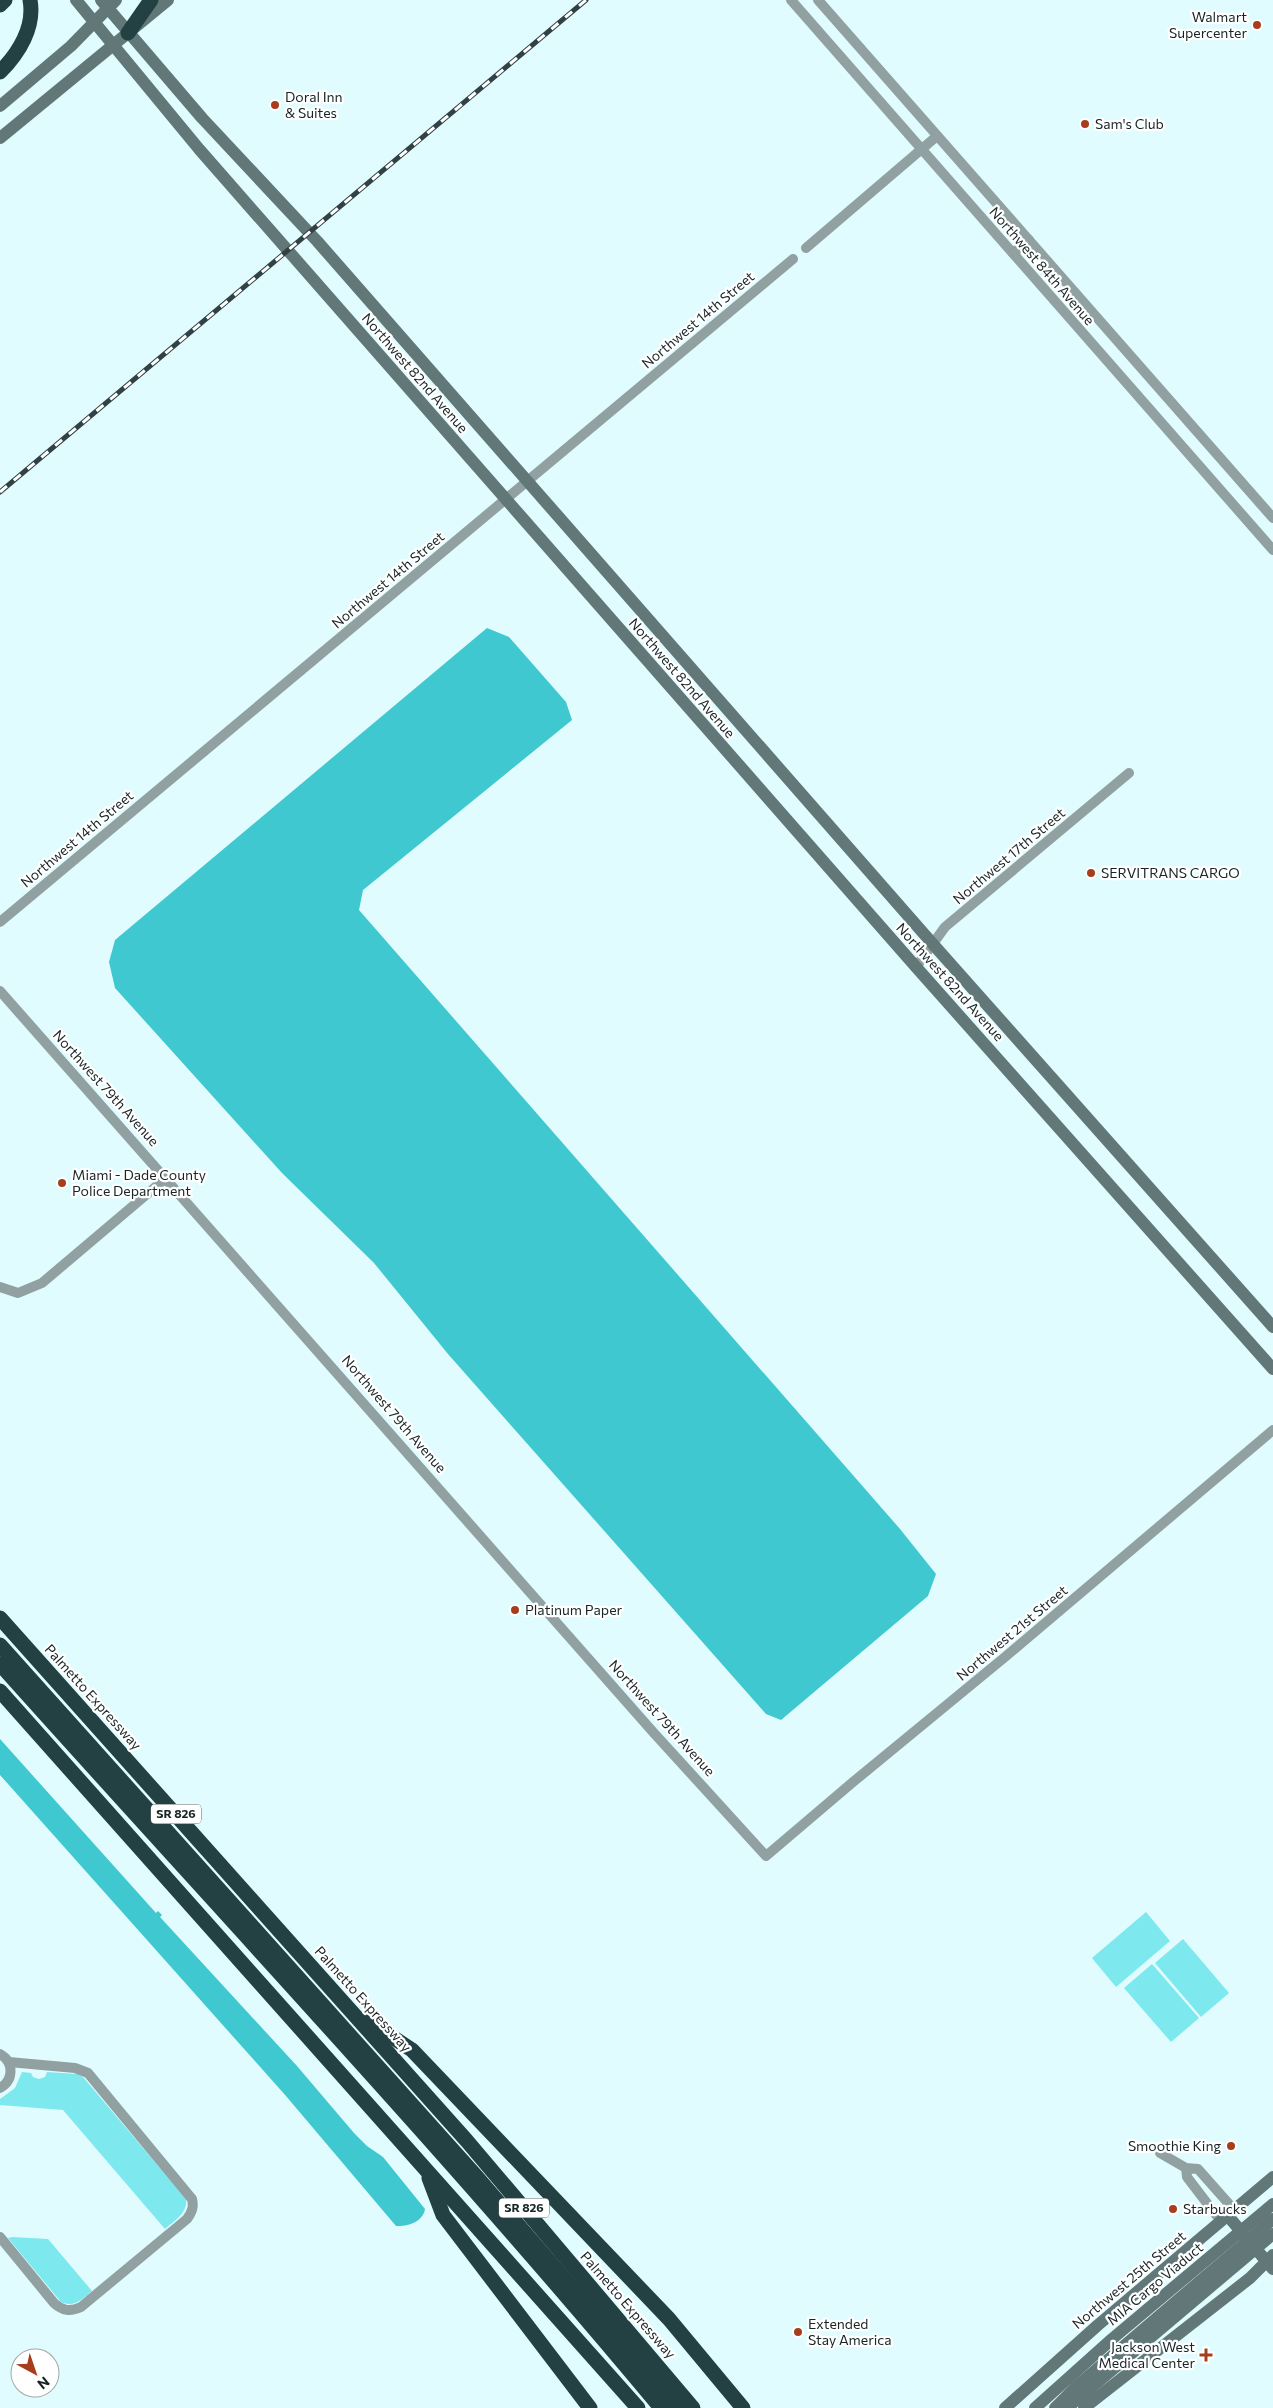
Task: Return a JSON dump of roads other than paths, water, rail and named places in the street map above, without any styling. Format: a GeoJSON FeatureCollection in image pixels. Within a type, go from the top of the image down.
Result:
{"type":"FeatureCollection","features":[{"type":"Feature","properties":{"kind":"highway"},"geometry":{"type":"LineString","coordinates":[[0,5],[6,0]]}},
{"type":"Feature","properties":{"kind":"highway"},"geometry":{"type":"LineString","coordinates":[[0,72],[15,55],[26,35],[31,13],[30,0]]}},
{"type":"Feature","properties":{"kind":"highway"},"geometry":{"type":"LineString","coordinates":[[128,33],[151,0]]}},
{"type":"Feature","properties":{"kind":"highway","name":"Palmetto Expressway"},"geometry":{"type":"LineString","coordinates":[[0,1618],[467,2141],[693,2408]]}},
{"type":"Feature","properties":{"kind":"highway"},"geometry":{"type":"LineString","coordinates":[[0,1645],[476,2176],[676,2408]]}},
{"type":"Feature","properties":{"kind":"highway"},"geometry":{"type":"LineString","coordinates":[[0,1664],[395,2103],[600,2334],[661,2408]]}},
{"type":"Feature","properties":{"kind":"highway"},"geometry":{"type":"LineString","coordinates":[[0,1691],[638,2408]]}},
{"type":"Feature","properties":{"kind":"highway"},"geometry":{"type":"LineString","coordinates":[[352,2011],[412,2050],[670,2319],[713,2369],[743,2408]]}},
{"type":"Feature","properties":{"kind":"highway"},"geometry":{"type":"LineString","coordinates":[[426,2170],[443,2215],[590,2408]]}},
{"type":"Feature","properties":{"kind":"street","name":"Northwest 82nd Avenue"},"geometry":{"type":"LineString","coordinates":[[76,0],[199,149],[916,967],[1273,1369]]}},
{"type":"Feature","properties":{"kind":"street"},"geometry":{"type":"LineString","coordinates":[[0,138],[168,0]]}},
{"type":"Feature","properties":{"kind":"street","name":"Northwest 84th Avenue"},"geometry":{"type":"LineString","coordinates":[[818,0],[1273,518]]}},
{"type":"Feature","properties":{"kind":"street","name":"Northwest 84th Avenue"},"geometry":{"type":"LineString","coordinates":[[795,1],[921,149],[1273,550]]}},
{"type":"Feature","properties":{"kind":"street","name":"Northwest 82nd Avenue"},"geometry":{"type":"LineString","coordinates":[[108,3],[128,33],[208,125],[313,237],[932,943],[1273,1327]]}},
{"type":"Feature","properties":{"kind":"street"},"geometry":{"type":"LineString","coordinates":[[0,106],[71,46],[94,22],[108,3]]}},
{"type":"Feature","properties":{"kind":"street"},"geometry":{"type":"LineString","coordinates":[[806,248],[937,136]]}},
{"type":"Feature","properties":{"kind":"street"},"geometry":{"type":"LineString","coordinates":[[1013,253],[1029,240]]}},
{"type":"Feature","properties":{"kind":"street","name":"Northwest 14th Street"},"geometry":{"type":"LineString","coordinates":[[0,922],[793,259]]}},
{"type":"Feature","properties":{"kind":"street","name":"Northwest 17th Street"},"geometry":{"type":"LineString","coordinates":[[916,967],[945,927],[1129,773]]}},
{"type":"Feature","properties":{"kind":"street","name":"Northwest 79th Avenue"},"geometry":{"type":"LineString","coordinates":[[0,991],[653,1732],[766,1856]]}},
{"type":"Feature","properties":{"kind":"street"},"geometry":{"type":"LineString","coordinates":[[0,1287],[18,1293],[42,1283],[166,1178]]}},
{"type":"Feature","properties":{"kind":"street","name":"Northwest 21st Street"},"geometry":{"type":"LineString","coordinates":[[766,1856],[1273,1430]]}},
{"type":"Feature","properties":{"kind":"street"},"geometry":{"type":"LineString","coordinates":[[0,2054],[9,2062],[75,2068],[88,2073],[194,2203],[192,2213],[188,2219],[81,2307],[70,2311],[60,2308],[54,2303],[0,2237]]}},
{"type":"Feature","properties":{"kind":"street"},"geometry":{"type":"LineString","coordinates":[[0,2088],[8,2082],[10,2076],[9,2062]]}},
{"type":"Feature","properties":{"kind":"street"},"geometry":{"type":"LineString","coordinates":[[1084,2408],[1271,2262],[1248,2240],[1228,2216],[1229,2204],[1198,2169],[1186,2168],[1160,2153]]}},
{"type":"Feature","properties":{"kind":"street"},"geometry":{"type":"LineString","coordinates":[[1186,2168],[1187,2176],[1216,2215],[1228,2216]]}},
{"type":"Feature","properties":{"kind":"street","name":"Northwest 25th Street"},"geometry":{"type":"LineString","coordinates":[[1006,2408],[1098,2326],[1273,2177]]}},
{"type":"Feature","properties":{"kind":"street","name":"MIA Cargo Viaduct"},"geometry":{"type":"LineString","coordinates":[[1035,2408],[1112,2339],[1273,2204]]}},
{"type":"Feature","properties":{"kind":"street"},"geometry":{"type":"LineString","coordinates":[[1055,2408],[1077,2386],[1273,2219]]}},
{"type":"Feature","properties":{"kind":"street"},"geometry":{"type":"LineString","coordinates":[[1067,2408],[1273,2234]]}},
{"type":"Feature","properties":{"kind":"railway"},"geometry":{"type":"LineString","coordinates":[[0,492],[586,0]]}},
{"type":"Feature","properties":{"kind":"place","name":"Walmart Supercenter"},"geometry":{"type":"Point","coordinates":[1257,25]}},
{"type":"Feature","properties":{"kind":"place","name":"Doral Inn & Suites"},"geometry":{"type":"Point","coordinates":[275,105]}},
{"type":"Feature","properties":{"kind":"place","name":"Sam's Club"},"geometry":{"type":"Point","coordinates":[1085,124]}},
{"type":"Feature","properties":{"kind":"place","name":"SERVITRANS CARGO"},"geometry":{"type":"Point","coordinates":[1091,873]}},
{"type":"Feature","properties":{"kind":"place","name":"Miami - Dade County Police Department"},"geometry":{"type":"Point","coordinates":[62,1183]}},
{"type":"Feature","properties":{"kind":"place","name":"Platinum Paper"},"geometry":{"type":"Point","coordinates":[515,1610]}},
{"type":"Feature","properties":{"kind":"place","name":"Smoothie King"},"geometry":{"type":"Point","coordinates":[1231,2146]}},
{"type":"Feature","properties":{"kind":"place","name":"Starbucks"},"geometry":{"type":"Point","coordinates":[1173,2209]}},
{"type":"Feature","properties":{"kind":"place","name":"Extended Stay America"},"geometry":{"type":"Point","coordinates":[798,2332]}},
{"type":"Feature","properties":{"kind":"place","name":"Jackson West Medical Center"},"geometry":{"type":"Point","coordinates":[1206,2355]}}]}
